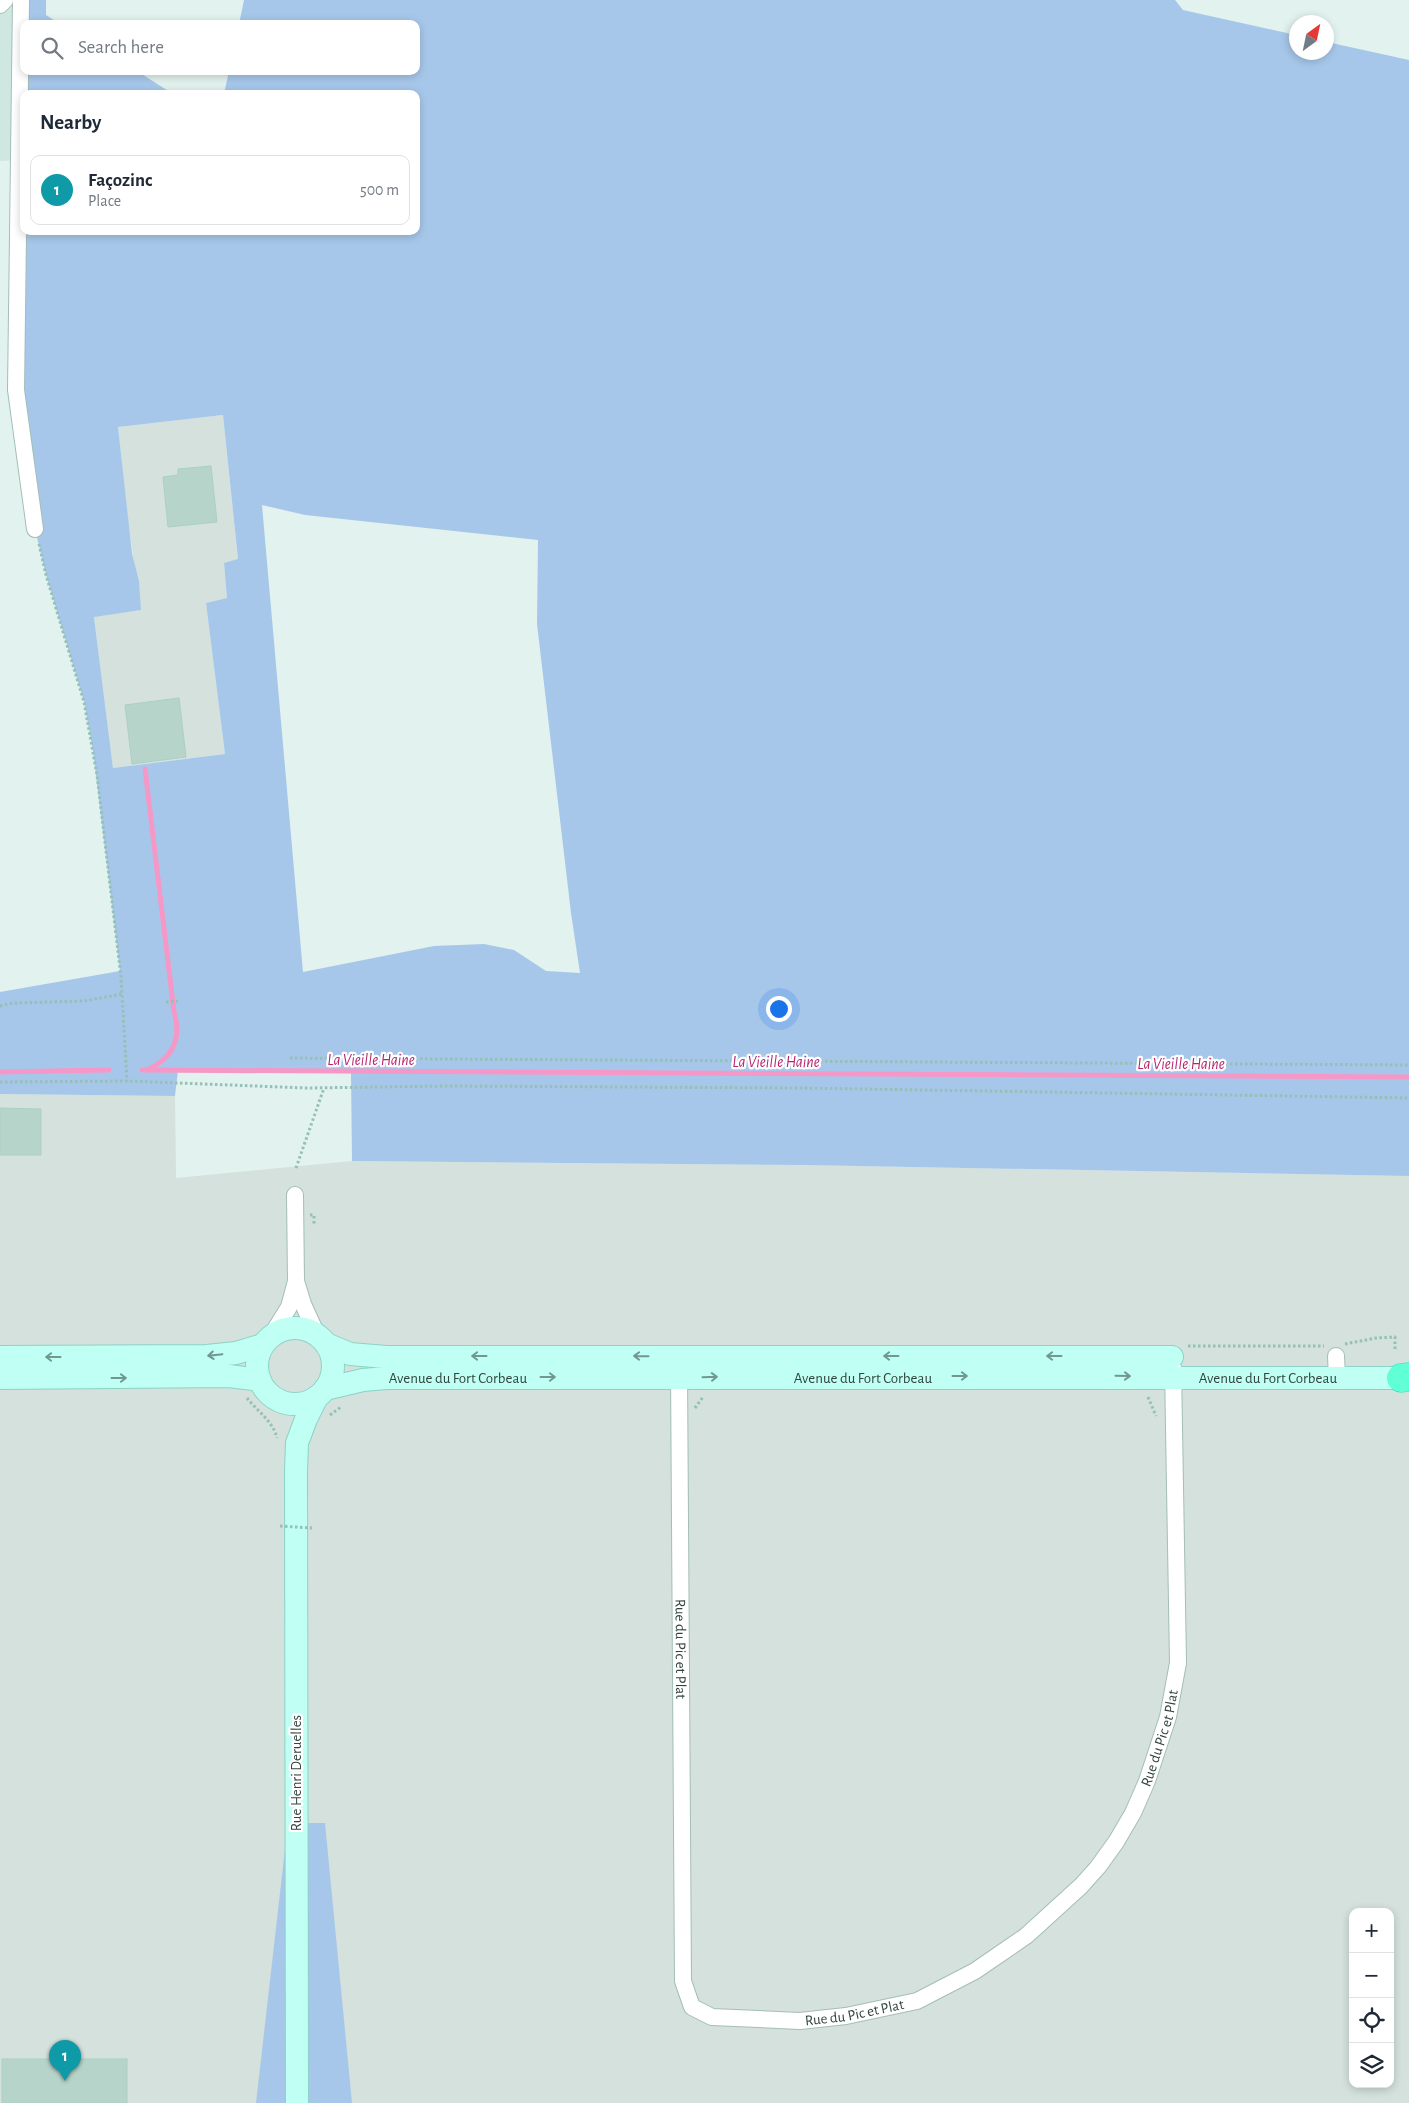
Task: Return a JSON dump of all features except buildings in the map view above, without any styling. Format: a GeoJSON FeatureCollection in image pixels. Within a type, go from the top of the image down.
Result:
{"type":"FeatureCollection","features":[{"type":"Feature","properties":{"kind":"street"},"geometry":{"type":"LineString","coordinates":[[0,5],[5,0]]}},
{"type":"Feature","properties":{"kind":"street"},"geometry":{"type":"LineString","coordinates":[[21,0],[21,20]]}},
{"type":"Feature","properties":{"kind":"street"},"geometry":{"type":"LineString","coordinates":[[20,75],[16,390],[35,528]]}},
{"type":"Feature","properties":{"kind":"street"},"geometry":{"type":"LineString","coordinates":[[296,1195],[296,1281],[289,1307],[258,1356],[257,1368],[260,1380],[274,1398],[296,1404],[307,1402],[321,1393],[330,1379],[333,1367],[331,1355],[303,1304],[296,1281]]}},
{"type":"Feature","properties":{"kind":"street"},"geometry":{"type":"LineString","coordinates":[[0,1357],[207,1356],[236,1353],[267,1340],[282,1330],[294,1328],[322,1340]]}},
{"type":"Feature","properties":{"kind":"street","name":"Avenue du Fort Corbeau"},"geometry":{"type":"LineString","coordinates":[[322,1340],[350,1354],[386,1357],[678,1367],[1337,1366],[1405,1378]]}},
{"type":"Feature","properties":{"kind":"street","name":"Avenue du Fort Corbeau"},"geometry":{"type":"LineString","coordinates":[[321,1393],[363,1380],[386,1378],[678,1367]]}},
{"type":"Feature","properties":{"kind":"street","name":"Rue du Pic et Plat"},"geometry":{"type":"LineString","coordinates":[[678,1367],[683,1981],[692,2007],[712,2016],[800,2021],[846,2016],[917,2001],[975,1971],[1026,1936],[1081,1886],[1116,1842],[1133,1813],[1158,1751],[1168,1717],[1178,1663],[1173,1367]]}},
{"type":"Feature","properties":{"kind":"street"},"geometry":{"type":"LineString","coordinates":[[0,1378],[229,1376],[260,1380]]}},
{"type":"Feature","properties":{"kind":"street","name":"Rue Henri Deruelles"},"geometry":{"type":"LineString","coordinates":[[297,2103],[297,1443],[306,1419],[321,1393]]}},
{"type":"Feature","properties":{"kind":"street","name":"Rue Henri Deruelles"},"geometry":{"type":"LineString","coordinates":[[274,1398],[297,1443]]}},
{"type":"Feature","properties":{"kind":"path"},"geometry":{"type":"LineString","coordinates":[[35,528],[46,575],[84,702],[93,751],[122,994],[127,1081]]}},
{"type":"Feature","properties":{"kind":"path"},"geometry":{"type":"LineString","coordinates":[[0,1006],[84,1001],[122,994]]}},
{"type":"Feature","properties":{"kind":"path"},"geometry":{"type":"LineString","coordinates":[[166,1002],[178,1001]]}},
{"type":"Feature","properties":{"kind":"path"},"geometry":{"type":"LineString","coordinates":[[290,1058],[1409,1066]]}},
{"type":"Feature","properties":{"kind":"path"},"geometry":{"type":"LineString","coordinates":[[0,1082],[127,1081],[324,1088],[652,1087],[1409,1098]]}},
{"type":"Feature","properties":{"kind":"path"},"geometry":{"type":"LineString","coordinates":[[296,1168],[324,1088]]}},
{"type":"Feature","properties":{"kind":"path"},"geometry":{"type":"LineString","coordinates":[[280,1526],[312,1528]]}},
{"type":"Feature","properties":{"kind":"shaded area"},"geometry":{"type":"Polygon","coordinates":[[[5,0],[21,0],[19,160],[0,161],[0,5],[5,0]]]}},
{"type":"Feature","properties":{"kind":"shaded area"},"geometry":{"type":"Polygon","coordinates":[[[21,0],[46,0],[46,15],[54,20],[21,20],[21,0]]]}},
{"type":"Feature","properties":{"kind":"shaded area"},"geometry":{"type":"Polygon","coordinates":[[[244,0],[1175,0],[1183,10],[1289,33],[1289,60],[1334,60],[1334,44],[1409,60],[1409,1176],[803,1165],[352,1161],[351,1073],[178,1070],[175,1096],[0,1094],[0,992],[120,971],[93,751],[84,702],[46,575],[35,529],[16,390],[20,75],[143,75],[167,90],[20,90],[20,235],[420,235],[420,90],[225,90],[228,75],[420,75],[420,20],[240,20],[244,0]],[[223,415],[118,427],[132,553],[139,581],[141,610],[94,617],[113,768],[225,754],[206,603],[227,598],[224,563],[238,559],[223,415]],[[262,505],[303,972],[434,946],[484,944],[514,950],[546,971],[580,973],[571,913],[537,624],[538,540],[305,515],[262,505]]]}},
{"type":"Feature","properties":{"kind":"shaded area"},"geometry":{"type":"Polygon","coordinates":[[[223,415],[238,560],[224,563],[227,598],[206,603],[225,754],[113,768],[94,616],[141,610],[128,521],[118,427],[223,415]]]}},
{"type":"Feature","properties":{"kind":"shaded area"},"geometry":{"type":"Polygon","coordinates":[[[0,1094],[175,1096],[176,1178],[352,1161],[803,1165],[1409,1176],[1409,2103],[0,2103],[0,1094]]]}},
{"type":"Feature","properties":{"kind":"shaded area"},"geometry":{"type":"Polygon","coordinates":[[[288,1823],[325,1823],[352,2103],[256,2103],[288,1823]]]}},
{"type":"Feature","properties":{"kind":"waterway"},"geometry":{"type":"LineString","coordinates":[[145,769],[177,1030],[174,1046],[170,1053],[149,1069]]}},
{"type":"Feature","properties":{"kind":"waterway","name":"La Vieille Haine"},"geometry":{"type":"LineString","coordinates":[[0,1072],[109,1070]]}},
{"type":"Feature","properties":{"kind":"waterway","name":"La Vieille Haine"},"geometry":{"type":"LineString","coordinates":[[142,1070],[1409,1077]]}},
{"type":"Feature","properties":{"kind":"place","name":"Façozinc"},"geometry":{"type":"Point","coordinates":[65,2081]}}]}
